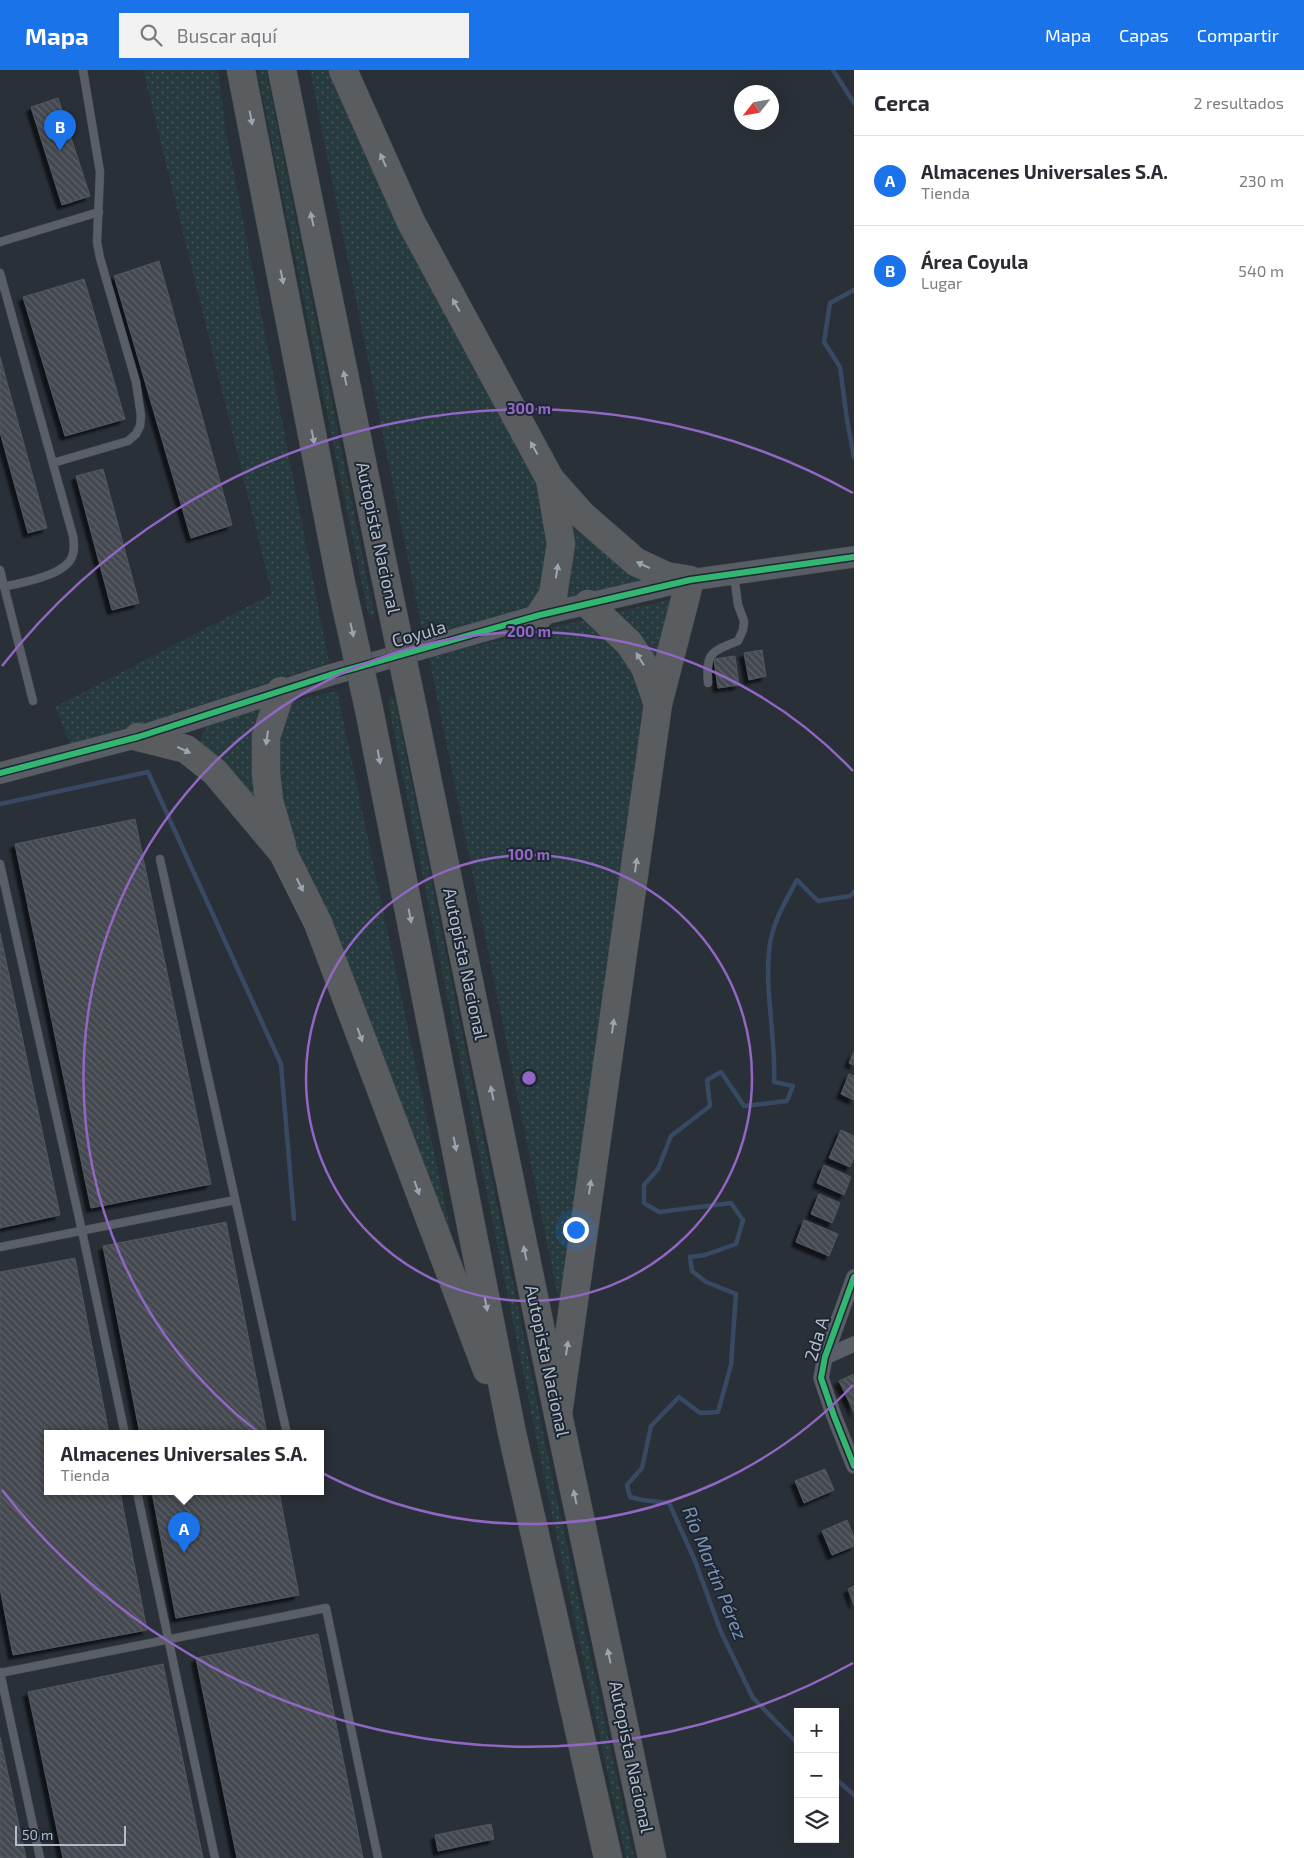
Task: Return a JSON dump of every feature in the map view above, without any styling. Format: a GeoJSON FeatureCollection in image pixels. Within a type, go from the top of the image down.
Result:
{"type":"FeatureCollection","features":[{"type":"Feature","properties":{"kind":"highway"},"geometry":{"type":"LineString","coordinates":[[242,70],[341,583],[370,709],[512,1433],[608,1858]]}},
{"type":"Feature","properties":{"kind":"highway","name":"Autopista Nacional"},"geometry":{"type":"LineString","coordinates":[[282,70],[558,1414],[652,1858]]}},
{"type":"Feature","properties":{"kind":"highway"},"geometry":{"type":"LineString","coordinates":[[343,70],[411,222],[550,479],[582,515],[636,562],[666,576],[690,580],[658,704],[558,1414]]}},
{"type":"Feature","properties":{"kind":"highway"},"geometry":{"type":"LineString","coordinates":[[540,615],[553,595],[561,544],[550,479]]}},
{"type":"Feature","properties":{"kind":"highway"},"geometry":{"type":"LineString","coordinates":[[588,604],[629,643],[645,667],[658,704]]}},
{"type":"Feature","properties":{"kind":"highway"},"geometry":{"type":"LineString","coordinates":[[281,691],[266,737],[266,773],[269,801],[284,853],[318,922],[463,1311],[512,1433]]}},
{"type":"Feature","properties":{"kind":"highway"},"geometry":{"type":"LineString","coordinates":[[138,737],[186,749],[214,772],[284,853]]}},
{"type":"Feature","properties":{"kind":"street","name":"Coyula"},"geometry":{"type":"LineString","coordinates":[[0,773],[138,737],[330,675],[540,615],[690,580],[849,557]]}},
{"type":"Feature","properties":{"kind":"street","name":"2da A"},"geometry":{"type":"LineString","coordinates":[[854,1277],[825,1357],[821,1378],[854,1466]]}},
{"type":"Feature","properties":{"kind":"street"},"geometry":{"type":"LineString","coordinates":[[825,1357],[854,1344]]}},
{"type":"Feature","properties":{"kind":"lane"},"geometry":{"type":"LineString","coordinates":[[53,463],[128,441],[136,434],[140,426],[141,416],[136,382],[97,242],[100,172],[83,70]]}},
{"type":"Feature","properties":{"kind":"lane"},"geometry":{"type":"LineString","coordinates":[[0,242],[98,212]]}},
{"type":"Feature","properties":{"kind":"lane"},"geometry":{"type":"LineString","coordinates":[[0,273],[73,536],[74,548],[72,557],[67,565],[58,572],[4,587]]}},
{"type":"Feature","properties":{"kind":"lane"},"geometry":{"type":"LineString","coordinates":[[0,570],[4,587],[4,606],[33,701]]}},
{"type":"Feature","properties":{"kind":"lane"},"geometry":{"type":"LineString","coordinates":[[708,683],[707,664],[710,655],[738,641],[743,630],[744,621],[738,604],[734,575]]}},
{"type":"Feature","properties":{"kind":"lane"},"geometry":{"type":"LineString","coordinates":[[160,859],[286,1430]]}},
{"type":"Feature","properties":{"kind":"lane"},"geometry":{"type":"LineString","coordinates":[[0,864],[124,1430]]}},
{"type":"Feature","properties":{"kind":"lane"},"geometry":{"type":"LineString","coordinates":[[0,1248],[235,1200]]}},
{"type":"Feature","properties":{"kind":"lane"},"geometry":{"type":"LineString","coordinates":[[138,1495],[215,1858]]}},
{"type":"Feature","properties":{"kind":"lane"},"geometry":{"type":"LineString","coordinates":[[40,1858],[0,1673],[169,1641],[326,1608],[378,1858]]}},
{"type":"Feature","properties":{"kind":"green space"},"geometry":{"type":"Polygon","coordinates":[[[143,70],[218,70],[225,127],[329,663],[72,747],[55,707],[272,594],[143,70]]]}},
{"type":"Feature","properties":{"kind":"green space"},"geometry":{"type":"Polygon","coordinates":[[[257,70],[266,70],[374,613],[372,620],[368,613],[257,70]]]}},
{"type":"Feature","properties":{"kind":"green space"},"geometry":{"type":"Polygon","coordinates":[[[310,70],[334,70],[545,490],[550,574],[532,613],[424,639],[310,70]]]}},
{"type":"Feature","properties":{"kind":"green space"},"geometry":{"type":"Polygon","coordinates":[[[564,503],[662,580],[554,606],[564,503]]]}},
{"type":"Feature","properties":{"kind":"green space"},"geometry":{"type":"Polygon","coordinates":[[[677,598],[659,686],[608,614],[677,598]]]}},
{"type":"Feature","properties":{"kind":"green space"},"geometry":{"type":"Polygon","coordinates":[[[583,620],[604,628],[636,665],[649,709],[600,1054],[559,1303],[429,657],[583,620]]]}},
{"type":"Feature","properties":{"kind":"green space"},"geometry":{"type":"Polygon","coordinates":[[[337,691],[460,1276],[292,849],[275,758],[288,702],[337,691]]]}},
{"type":"Feature","properties":{"kind":"green space"},"geometry":{"type":"Polygon","coordinates":[[[391,695],[395,701],[554,1486],[634,1858],[626,1858],[546,1486],[388,702],[391,695]]]}},
{"type":"Feature","properties":{"kind":"green space"},"geometry":{"type":"Polygon","coordinates":[[[266,704],[264,822],[200,749],[202,734],[213,723],[266,704]]]}},
{"type":"Feature","properties":{"kind":"building"},"geometry":{"type":"Polygon","coordinates":[[[58,98],[90,196],[62,205],[31,107],[58,98]]]}},
{"type":"Feature","properties":{"kind":"building"},"geometry":{"type":"Polygon","coordinates":[[[159,261],[232,525],[191,538],[114,276],[159,261]]]}},
{"type":"Feature","properties":{"kind":"building"},"geometry":{"type":"Polygon","coordinates":[[[84,279],[125,419],[65,436],[23,297],[84,279]]]}},
{"type":"Feature","properties":{"kind":"building"},"geometry":{"type":"Polygon","coordinates":[[[0,357],[47,528],[28,533],[0,432],[0,357]]]}},
{"type":"Feature","properties":{"kind":"building"},"geometry":{"type":"Polygon","coordinates":[[[103,469],[139,603],[112,610],[76,476],[103,469]]]}},
{"type":"Feature","properties":{"kind":"building"},"geometry":{"type":"Polygon","coordinates":[[[762,650],[766,676],[749,680],[744,653],[762,650]]]}},
{"type":"Feature","properties":{"kind":"building"},"geometry":{"type":"Polygon","coordinates":[[[735,656],[739,685],[718,688],[714,659],[735,656]]]}},
{"type":"Feature","properties":{"kind":"building"},"geometry":{"type":"Polygon","coordinates":[[[135,819],[211,1184],[91,1208],[15,844],[135,819]]]}},
{"type":"Feature","properties":{"kind":"building"},"geometry":{"type":"Polygon","coordinates":[[[0,933],[60,1215],[0,1228],[0,933]]]}},
{"type":"Feature","properties":{"kind":"building"},"geometry":{"type":"Polygon","coordinates":[[[854,1052],[854,1065],[849,1063],[854,1052]]]}},
{"type":"Feature","properties":{"kind":"building"},"geometry":{"type":"Polygon","coordinates":[[[849,1074],[854,1076],[854,1100],[841,1094],[849,1074]]]}},
{"type":"Feature","properties":{"kind":"building"},"geometry":{"type":"Polygon","coordinates":[[[841,1130],[854,1136],[854,1158],[850,1167],[829,1158],[841,1130]]]}},
{"type":"Feature","properties":{"kind":"building"},"geometry":{"type":"Polygon","coordinates":[[[824,1165],[851,1177],[844,1195],[817,1183],[824,1165]]]}},
{"type":"Feature","properties":{"kind":"building"},"geometry":{"type":"Polygon","coordinates":[[[819,1194],[840,1203],[832,1223],[811,1214],[819,1194]]]}},
{"type":"Feature","properties":{"kind":"building"},"geometry":{"type":"Polygon","coordinates":[[[804,1220],[838,1234],[829,1256],[796,1242],[804,1220]]]}},
{"type":"Feature","properties":{"kind":"building"},"geometry":{"type":"Polygon","coordinates":[[[226,1222],[266,1430],[139,1430],[103,1246],[226,1222]]]}},
{"type":"Feature","properties":{"kind":"building"},"geometry":{"type":"Polygon","coordinates":[[[75,1258],[108,1430],[44,1430],[44,1495],[121,1495],[147,1630],[13,1655],[0,1588],[0,1272],[75,1258]]]}},
{"type":"Feature","properties":{"kind":"building"},"geometry":{"type":"Polygon","coordinates":[[[854,1374],[854,1412],[839,1381],[854,1374]]]}},
{"type":"Feature","properties":{"kind":"building"},"geometry":{"type":"Polygon","coordinates":[[[825,1469],[834,1490],[804,1503],[795,1481],[825,1469]]]}},
{"type":"Feature","properties":{"kind":"building"},"geometry":{"type":"Polygon","coordinates":[[[153,1495],[280,1495],[299,1595],[176,1618],[153,1495]]]}},
{"type":"Feature","properties":{"kind":"building"},"geometry":{"type":"Polygon","coordinates":[[[847,1520],[854,1537],[854,1546],[832,1555],[822,1531],[847,1520]]]}},
{"type":"Feature","properties":{"kind":"building"},"geometry":{"type":"Polygon","coordinates":[[[854,1586],[854,1605],[848,1589],[854,1586]]]}},
{"type":"Feature","properties":{"kind":"building"},"geometry":{"type":"Polygon","coordinates":[[[318,1634],[363,1858],[237,1858],[196,1658],[318,1634]]]}},
{"type":"Feature","properties":{"kind":"building"},"geometry":{"type":"Polygon","coordinates":[[[163,1664],[203,1858],[63,1858],[28,1692],[163,1664]]]}},
{"type":"Feature","properties":{"kind":"building"},"geometry":{"type":"Polygon","coordinates":[[[0,1737],[26,1858],[0,1858],[0,1737]]]}},
{"type":"Feature","properties":{"kind":"building"},"geometry":{"type":"Polygon","coordinates":[[[491,1824],[494,1839],[438,1851],[435,1835],[491,1824]]]}},
{"type":"Feature","properties":{"kind":"waterway","name":"Río Martín Pérez"},"geometry":{"type":"LineString","coordinates":[[833,70],[854,103]]}},
{"type":"Feature","properties":{"kind":"waterway","name":"Río Martín Pérez"},"geometry":{"type":"LineString","coordinates":[[854,290],[830,303],[824,342],[840,367],[854,457]]}},
{"type":"Feature","properties":{"kind":"waterway"},"geometry":{"type":"LineString","coordinates":[[0,804],[148,772],[281,1064],[294,1219]]}},
{"type":"Feature","properties":{"kind":"waterway","name":"Río Martín Pérez"},"geometry":{"type":"LineString","coordinates":[[794,1740],[753,1698],[721,1632],[695,1561],[669,1503],[630,1497],[627,1485],[642,1468],[651,1426],[679,1397],[700,1413],[718,1412],[731,1365],[736,1294],[706,1282],[692,1271],[690,1257],[705,1255],[736,1244],[743,1220],[731,1203],[659,1212],[644,1203],[644,1185],[658,1169],[671,1136],[710,1106],[707,1080],[721,1072],[744,1106],[787,1101],[793,1086],[774,1082],[774,1049],[768,984],[770,941],[779,914],[797,880],[818,901],[850,896],[854,892]]}},
{"type":"Feature","properties":{"kind":"waterway","name":"Río Martín Pérez"},"geometry":{"type":"LineString","coordinates":[[839,1782],[854,1795]]}},
{"type":"Feature","properties":{"kind":"cycle path"},"geometry":{"type":"LineString","coordinates":[[0,773],[138,737],[330,675],[540,615],[690,580],[854,557]]}},
{"type":"Feature","properties":{"kind":"cycle path"},"geometry":{"type":"LineString","coordinates":[[854,1277],[825,1357],[821,1378],[854,1466]]}},
{"type":"Feature","properties":{"kind":"place","name":"Área Coyula"},"geometry":{"type":"Point","coordinates":[60,151]}},
{"type":"Feature","properties":{"kind":"place","name":"Almacenes Universales S.A."},"geometry":{"type":"Point","coordinates":[184,1553]}}]}
